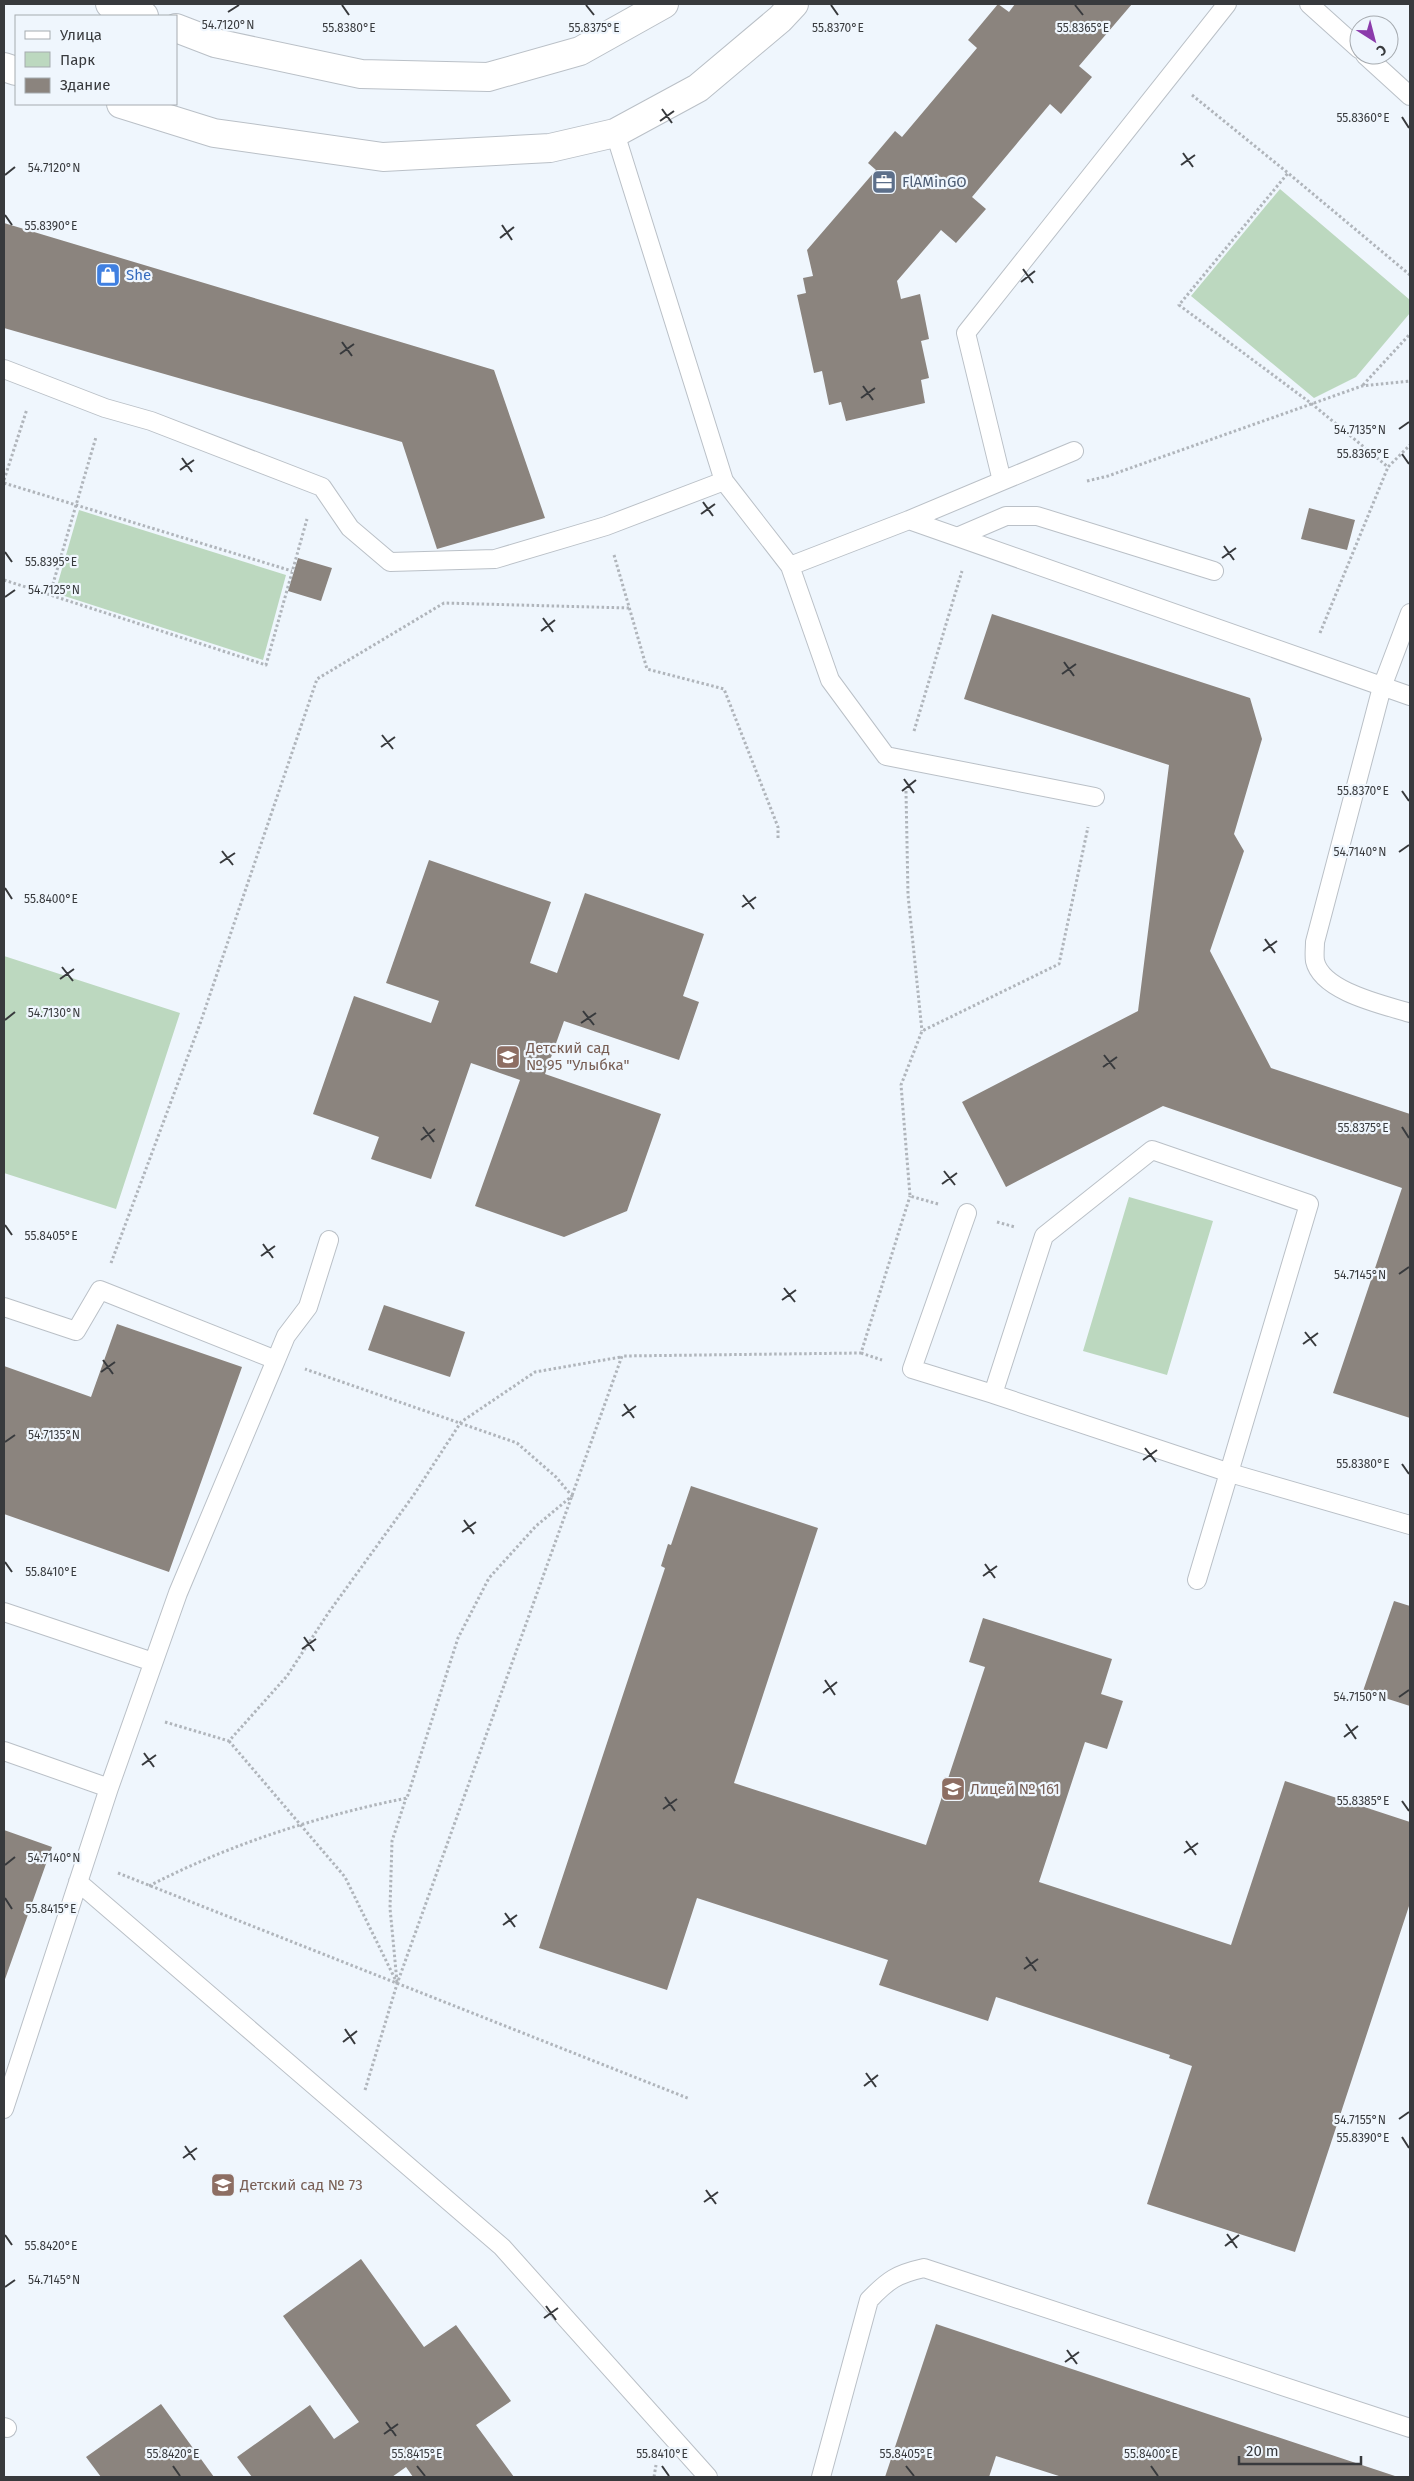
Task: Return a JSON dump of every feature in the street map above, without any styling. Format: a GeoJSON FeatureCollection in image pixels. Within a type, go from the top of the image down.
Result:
{"type":"FeatureCollection","features":[{"type":"Feature","properties":{"kind":"street"},"geometry":{"type":"LineString","coordinates":[[110,4],[141,15]]}},
{"type":"Feature","properties":{"kind":"street"},"geometry":{"type":"LineString","coordinates":[[178,29],[216,43],[361,74],[488,77],[580,51],[664,4]]}},
{"type":"Feature","properties":{"kind":"street"},"geometry":{"type":"LineString","coordinates":[[124,105],[214,133],[383,157],[550,148],[615,133],[698,88],[780,19],[794,4]]}},
{"type":"Feature","properties":{"kind":"lane"},"geometry":{"type":"LineString","coordinates":[[1002,481],[966,333],[1227,4]]}},
{"type":"Feature","properties":{"kind":"lane"},"geometry":{"type":"LineString","coordinates":[[1309,4],[1349,40]]}},
{"type":"Feature","properties":{"kind":"lane"},"geometry":{"type":"LineString","coordinates":[[1376,65],[1410,96]]}},
{"type":"Feature","properties":{"kind":"lane"},"geometry":{"type":"LineString","coordinates":[[615,133],[724,481],[790,566],[830,680],[886,756],[1095,797]]}},
{"type":"Feature","properties":{"kind":"lane"},"geometry":{"type":"LineString","coordinates":[[4,369],[105,408],[151,421],[322,487],[350,528],[390,562],[495,560],[606,526],[724,481]]}},
{"type":"Feature","properties":{"kind":"lane"},"geometry":{"type":"LineString","coordinates":[[790,566],[909,520],[1074,451]]}},
{"type":"Feature","properties":{"kind":"lane"},"geometry":{"type":"LineString","coordinates":[[957,537],[1006,516],[1037,516],[1214,571]]}},
{"type":"Feature","properties":{"kind":"lane"},"geometry":{"type":"LineString","coordinates":[[909,520],[1410,696]]}},
{"type":"Feature","properties":{"kind":"lane"},"geometry":{"type":"LineString","coordinates":[[1410,612],[1382,687],[1315,942],[1316,962],[1324,975],[1338,989],[1410,1013]]}},
{"type":"Feature","properties":{"kind":"lane"},"geometry":{"type":"LineString","coordinates":[[993,1394],[1044,1236],[1152,1150],[1309,1204],[1197,1580]]}},
{"type":"Feature","properties":{"kind":"lane"},"geometry":{"type":"LineString","coordinates":[[967,1213],[912,1369],[1230,1473],[1410,1525]]}},
{"type":"Feature","properties":{"kind":"lane"},"geometry":{"type":"LineString","coordinates":[[4,2109],[8,2082],[78,1882],[108,1788],[178,1593],[286,1336],[308,1307],[329,1240]]}},
{"type":"Feature","properties":{"kind":"lane"},"geometry":{"type":"LineString","coordinates":[[4,1307],[76,1331],[100,1290],[276,1360]]}},
{"type":"Feature","properties":{"kind":"lane"},"geometry":{"type":"LineString","coordinates":[[4,1612],[153,1662]]}},
{"type":"Feature","properties":{"kind":"lane"},"geometry":{"type":"LineString","coordinates":[[4,1751],[108,1788]]}},
{"type":"Feature","properties":{"kind":"lane"},"geometry":{"type":"LineString","coordinates":[[78,1882],[502,2247],[708,2477]]}},
{"type":"Feature","properties":{"kind":"lane"},"geometry":{"type":"LineString","coordinates":[[821,2477],[869,2300],[888,2280],[904,2272],[924,2268],[1410,2428]]}},
{"type":"Feature","properties":{"kind":"path"},"geometry":{"type":"LineString","coordinates":[[1169,77],[1410,275]]}},
{"type":"Feature","properties":{"kind":"path"},"geometry":{"type":"LineString","coordinates":[[1288,174],[1179,305],[1312,404],[1388,468]]}},
{"type":"Feature","properties":{"kind":"path"},"geometry":{"type":"LineString","coordinates":[[1362,386],[1410,334]]}},
{"type":"Feature","properties":{"kind":"path"},"geometry":{"type":"LineString","coordinates":[[4,480],[36,380]]}},
{"type":"Feature","properties":{"kind":"path"},"geometry":{"type":"LineString","coordinates":[[1049,462],[1063,478],[1079,483],[1108,476],[1362,386],[1410,381]]}},
{"type":"Feature","properties":{"kind":"path"},"geometry":{"type":"LineString","coordinates":[[50,594],[105,408]]}},
{"type":"Feature","properties":{"kind":"path"},"geometry":{"type":"LineString","coordinates":[[1308,661],[1388,468],[1410,445]]}},
{"type":"Feature","properties":{"kind":"path"},"geometry":{"type":"LineString","coordinates":[[4,484],[292,571]]}},
{"type":"Feature","properties":{"kind":"path"},"geometry":{"type":"LineString","coordinates":[[4,580],[266,665],[304,527],[322,487]]}},
{"type":"Feature","properties":{"kind":"path"},"geometry":{"type":"LineString","coordinates":[[606,526],[647,669],[724,689],[778,827],[778,840]]}},
{"type":"Feature","properties":{"kind":"path"},"geometry":{"type":"LineString","coordinates":[[100,1290],[201,1021],[317,680],[444,603],[629,608]]}},
{"type":"Feature","properties":{"kind":"path"},"geometry":{"type":"LineString","coordinates":[[229,1741],[287,1676],[329,1612],[413,1496],[461,1422],[535,1372],[622,1356],[861,1353],[910,1196],[901,1085],[922,1031],[1059,964],[1095,797]]}},
{"type":"Feature","properties":{"kind":"path"},"geometry":{"type":"LineString","coordinates":[[910,1196],[1044,1236]]}},
{"type":"Feature","properties":{"kind":"path"},"geometry":{"type":"LineString","coordinates":[[355,2121],[397,1984],[622,1356]]}},
{"type":"Feature","properties":{"kind":"path"},"geometry":{"type":"LineString","coordinates":[[276,1360],[461,1422],[517,1443],[556,1477],[572,1496]]}},
{"type":"Feature","properties":{"kind":"path"},"geometry":{"type":"LineString","coordinates":[[397,1984],[390,1908],[392,1841],[458,1638],[489,1578],[536,1526],[572,1496]]}},
{"type":"Feature","properties":{"kind":"path"},"geometry":{"type":"LineString","coordinates":[[135,1713],[229,1741],[345,1877],[397,1984]]}},
{"type":"Feature","properties":{"kind":"path"},"geometry":{"type":"LineString","coordinates":[[149,1886],[194,1862],[301,1825],[343,1811],[407,1798]]}},
{"type":"Feature","properties":{"kind":"path"},"geometry":{"type":"LineString","coordinates":[[85,1860],[690,2099]]}},
{"type":"Feature","properties":{"kind":"green space"},"geometry":{"type":"Polygon","coordinates":[[[1280,189],[1410,300],[1410,313],[1356,377],[1314,398],[1191,296],[1280,189]]]}},
{"type":"Feature","properties":{"kind":"green space"},"geometry":{"type":"Polygon","coordinates":[[[79,510],[286,575],[263,660],[55,593],[79,510]]]}},
{"type":"Feature","properties":{"kind":"green space"},"geometry":{"type":"Polygon","coordinates":[[[4,956],[180,1013],[116,1209],[4,1173],[4,956]]]}},
{"type":"Feature","properties":{"kind":"green space"},"geometry":{"type":"Polygon","coordinates":[[[1129,1197],[1213,1221],[1167,1375],[1083,1351],[1129,1197]]]}},
{"type":"Feature","properties":{"kind":"building"},"geometry":{"type":"Polygon","coordinates":[[[998,4],[1009,12],[1015,4],[1132,4],[1079,66],[1092,77],[1061,114],[1050,104],[972,197],[986,209],[956,243],[941,230],[897,281],[901,299],[920,294],[929,339],[921,341],[929,378],[921,380],[925,403],[846,421],[841,402],[829,405],[822,371],[814,373],[797,295],[806,293],[803,278],[813,276],[807,250],[876,170],[868,163],[895,131],[902,137],[977,48],[968,40],[998,4]]]}},
{"type":"Feature","properties":{"kind":"building"},"geometry":{"type":"Polygon","coordinates":[[[4,223],[494,370],[545,518],[437,549],[402,442],[4,328],[4,223]]]}},
{"type":"Feature","properties":{"kind":"building"},"geometry":{"type":"Polygon","coordinates":[[[1309,508],[1355,520],[1347,550],[1301,539],[1309,508]]]}},
{"type":"Feature","properties":{"kind":"building"},"geometry":{"type":"Polygon","coordinates":[[[298,558],[332,568],[321,601],[288,591],[298,558]]]}},
{"type":"Feature","properties":{"kind":"building"},"geometry":{"type":"Polygon","coordinates":[[[992,614],[1250,698],[1262,739],[1234,834],[1244,851],[1210,951],[1271,1068],[1410,1114],[1410,1418],[1333,1393],[1402,1188],[1163,1106],[1006,1187],[962,1102],[1138,1011],[1169,765],[964,699],[992,614]]]}},
{"type":"Feature","properties":{"kind":"building"},"geometry":{"type":"Polygon","coordinates":[[[429,860],[551,902],[530,963],[557,973],[585,893],[704,934],[683,996],[699,1002],[679,1060],[564,1021],[545,1074],[661,1114],[627,1211],[564,1237],[475,1206],[520,1080],[471,1063],[431,1179],[371,1159],[379,1137],[313,1114],[354,996],[431,1023],[439,1001],[386,983],[429,860]]]}},
{"type":"Feature","properties":{"kind":"building"},"geometry":{"type":"Polygon","coordinates":[[[384,1305],[465,1332],[450,1377],[368,1350],[384,1305]]]}},
{"type":"Feature","properties":{"kind":"building"},"geometry":{"type":"Polygon","coordinates":[[[117,1324],[242,1367],[169,1572],[4,1514],[4,1366],[91,1397],[117,1324]]]}},
{"type":"Feature","properties":{"kind":"building"},"geometry":{"type":"Polygon","coordinates":[[[691,1486],[818,1528],[734,1783],[926,1845],[985,1667],[969,1662],[983,1618],[1112,1659],[1101,1694],[1123,1701],[1107,1749],[1085,1742],[1039,1882],[1231,1945],[1285,1781],[1410,1822],[1410,1903],[1295,2252],[1147,2204],[1192,2066],[1169,2058],[1170,2055],[996,1997],[988,2021],[879,1985],[888,1960],[697,1898],[667,1990],[539,1948],[665,1568],[661,1566],[668,1544],[671,1545],[691,1486]]]}},
{"type":"Feature","properties":{"kind":"building"},"geometry":{"type":"Polygon","coordinates":[[[1394,1601],[1410,1606],[1410,1706],[1363,1691],[1394,1601]]]}},
{"type":"Feature","properties":{"kind":"building"},"geometry":{"type":"Polygon","coordinates":[[[4,1830],[52,1847],[4,1982],[4,1830]]]}},
{"type":"Feature","properties":{"kind":"building"},"geometry":{"type":"Polygon","coordinates":[[[361,2259],[424,2347],[456,2325],[511,2401],[476,2425],[514,2477],[413,2477],[406,2467],[392,2477],[252,2477],[237,2457],[310,2405],[334,2439],[359,2422],[283,2316],[361,2259]]]}},
{"type":"Feature","properties":{"kind":"building"},"geometry":{"type":"Polygon","coordinates":[[[936,2324],[1398,2477],[1062,2477],[996,2456],[989,2477],[885,2477],[936,2324]]]}},
{"type":"Feature","properties":{"kind":"building"},"geometry":{"type":"Polygon","coordinates":[[[161,2404],[214,2477],[101,2477],[86,2457],[161,2404]]]}},
{"type":"Feature","properties":{"kind":"place","name":"FlAMinGO"},"geometry":{"type":"Point","coordinates":[884,182]}},
{"type":"Feature","properties":{"kind":"place","name":"She"},"geometry":{"type":"Point","coordinates":[108,275]}},
{"type":"Feature","properties":{"kind":"place","name":"Детский сад № 95 \"Улыбка\""},"geometry":{"type":"Point","coordinates":[508,1057]}},
{"type":"Feature","properties":{"kind":"place","name":"Лицей № 161"},"geometry":{"type":"Point","coordinates":[953,1789]}},
{"type":"Feature","properties":{"kind":"place","name":"Детский сад № 73"},"geometry":{"type":"Point","coordinates":[223,2185]}}]}
